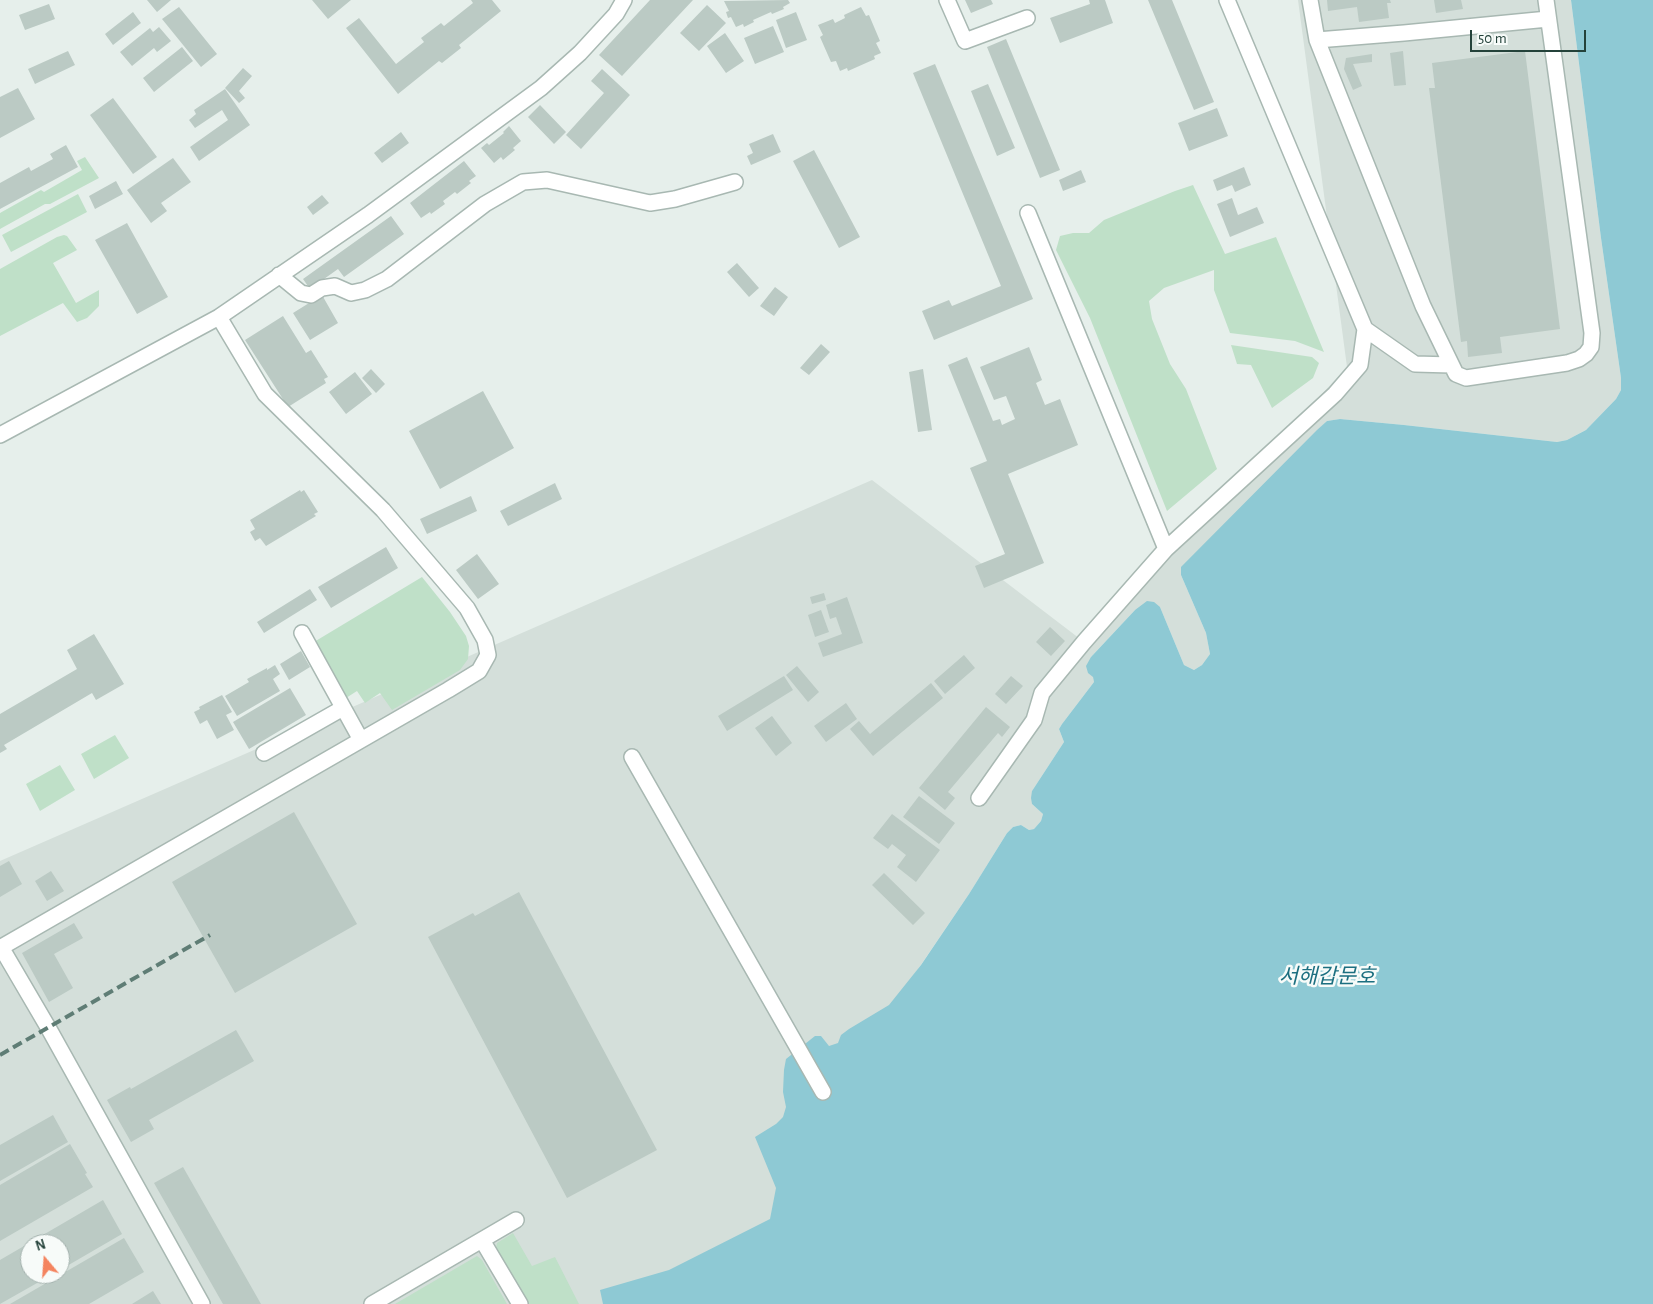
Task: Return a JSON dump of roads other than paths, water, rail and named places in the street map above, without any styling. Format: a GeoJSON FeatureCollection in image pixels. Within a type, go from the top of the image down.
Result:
{"type":"FeatureCollection","features":[{"type":"Feature","properties":{"kind":"street"},"geometry":{"type":"LineString","coordinates":[[0,435],[218,317],[368,215],[541,88],[580,53],[616,14],[624,0]]}},
{"type":"Feature","properties":{"kind":"street"},"geometry":{"type":"LineString","coordinates":[[947,0],[965,41],[1027,18]]}},
{"type":"Feature","properties":{"kind":"street"},"geometry":{"type":"LineString","coordinates":[[979,798],[1034,720],[1042,693],[1084,642],[1166,549],[1335,394],[1360,365],[1365,330],[1227,0]]}},
{"type":"Feature","properties":{"kind":"street"},"geometry":{"type":"LineString","coordinates":[[1310,0],[1317,40],[1423,306],[1456,374],[1466,378],[1567,363],[1579,359],[1591,347],[1592,333],[1546,0]]}},
{"type":"Feature","properties":{"kind":"street"},"geometry":{"type":"LineString","coordinates":[[1317,40],[1404,34],[1548,18]]}},
{"type":"Feature","properties":{"kind":"street"},"geometry":{"type":"LineString","coordinates":[[279,275],[301,293],[311,295],[322,288],[335,286],[351,293],[365,290],[386,280],[486,204],[523,182],[547,180],[650,203],[675,199],[735,182]]}},
{"type":"Feature","properties":{"kind":"street"},"geometry":{"type":"LineString","coordinates":[[1028,213],[1166,549]]}},
{"type":"Feature","properties":{"kind":"street"},"geometry":{"type":"LineString","coordinates":[[202,1304],[1,948],[479,671],[488,655],[485,640],[467,608],[383,510],[265,394],[218,317]]}},
{"type":"Feature","properties":{"kind":"street"},"geometry":{"type":"LineString","coordinates":[[1365,330],[1415,364],[1451,365]]}},
{"type":"Feature","properties":{"kind":"street"},"geometry":{"type":"LineString","coordinates":[[302,633],[361,740]]}},
{"type":"Feature","properties":{"kind":"street"},"geometry":{"type":"LineString","coordinates":[[264,754],[343,708]]}},
{"type":"Feature","properties":{"kind":"street"},"geometry":{"type":"LineString","coordinates":[[632,757],[823,1092]]}},
{"type":"Feature","properties":{"kind":"street"},"geometry":{"type":"LineString","coordinates":[[372,1304],[516,1220]]}},
{"type":"Feature","properties":{"kind":"street"},"geometry":{"type":"LineString","coordinates":[[482,1240],[520,1304]]}},
{"type":"Feature","properties":{"kind":"water","name":"서해갑문호"},"geometry":{"type":"Polygon","coordinates":[[[1571,0],[1653,0],[1653,1304],[603,1304],[600,1290],[669,1270],[770,1219],[776,1188],[755,1137],[776,1124],[783,1117],[786,1107],[783,1092],[786,1059],[815,1036],[821,1036],[829,1046],[838,1043],[841,1035],[849,1029],[889,1005],[921,965],[1007,833],[1013,827],[1021,825],[1029,830],[1034,829],[1041,821],[1043,814],[1032,804],[1032,791],[1064,742],[1059,729],[1094,682],[1086,666],[1091,657],[1135,610],[1147,601],[1154,602],[1160,607],[1184,665],[1194,670],[1202,665],[1210,654],[1206,633],[1181,575],[1181,567],[1327,421],[1340,419],[1557,442],[1567,440],[1586,430],[1616,399],[1621,390],[1621,378],[1571,0]]]}},
{"type":"Feature","properties":{"kind":"railway"},"geometry":{"type":"LineString","coordinates":[[0,1055],[210,935]]}}]}
